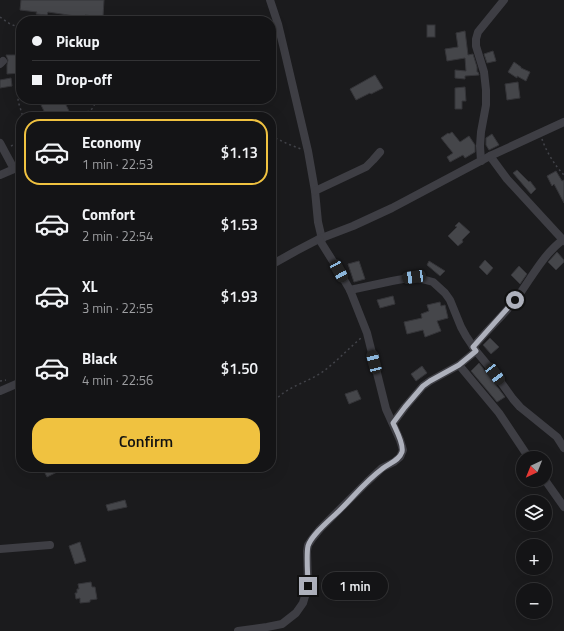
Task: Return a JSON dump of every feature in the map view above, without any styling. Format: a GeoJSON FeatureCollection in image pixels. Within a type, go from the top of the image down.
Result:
{"type":"FeatureCollection","features":[{"type":"Feature","properties":{"kind":"street"},"geometry":{"type":"LineString","coordinates":[[270,0],[275,16]]}},
{"type":"Feature","properties":{"kind":"street"},"geometry":{"type":"LineString","coordinates":[[481,161],[480,146],[486,105],[486,90],[484,72],[476,46],[476,40],[478,32],[504,0]]}},
{"type":"Feature","properties":{"kind":"street"},"geometry":{"type":"LineString","coordinates":[[238,631],[282,624],[296,614],[303,603],[308,586],[308,545],[320,529],[382,468],[400,457],[403,450],[386,408],[367,333],[350,290],[320,239],[315,191],[308,151],[276,18]]}},
{"type":"Feature","properties":{"kind":"street"},"geometry":{"type":"LineString","coordinates":[[276,262],[320,239],[392,208],[490,156],[564,122]]}},
{"type":"Feature","properties":{"kind":"street"},"geometry":{"type":"LineString","coordinates":[[2,146],[16,164]]}},
{"type":"Feature","properties":{"kind":"street"},"geometry":{"type":"LineString","coordinates":[[315,191],[366,166],[380,152]]}},
{"type":"Feature","properties":{"kind":"street"},"geometry":{"type":"LineString","coordinates":[[393,423],[408,402],[423,386],[459,365],[474,349],[515,300],[550,252],[555,246],[564,240],[507,180],[490,156]]}},
{"type":"Feature","properties":{"kind":"street"},"geometry":{"type":"LineString","coordinates":[[0,175],[16,168]]}},
{"type":"Feature","properties":{"kind":"street"},"geometry":{"type":"LineString","coordinates":[[350,290],[392,280],[414,277],[432,282],[450,300],[461,327],[474,349],[520,407],[556,437],[564,448]]}},
{"type":"Feature","properties":{"kind":"street"},"geometry":{"type":"LineString","coordinates":[[459,365],[499,413],[524,451]]}},
{"type":"Feature","properties":{"kind":"street"},"geometry":{"type":"LineString","coordinates":[[0,391],[16,384]]}},
{"type":"Feature","properties":{"kind":"street"},"geometry":{"type":"LineString","coordinates":[[550,487],[564,507]]}},
{"type":"Feature","properties":{"kind":"street"},"geometry":{"type":"LineString","coordinates":[[0,549],[50,545]]}},
{"type":"Feature","properties":{"kind":"path"},"geometry":{"type":"LineString","coordinates":[[0,17],[16,26]]}},
{"type":"Feature","properties":{"kind":"path"},"geometry":{"type":"LineString","coordinates":[[87,112],[94,108],[95,104]]}},
{"type":"Feature","properties":{"kind":"path"},"geometry":{"type":"LineString","coordinates":[[540,133],[553,161],[564,175]]}},
{"type":"Feature","properties":{"kind":"path"},"geometry":{"type":"LineString","coordinates":[[276,138],[308,151]]}},
{"type":"Feature","properties":{"kind":"path"},"geometry":{"type":"LineString","coordinates":[[2,146],[16,143]]}},
{"type":"Feature","properties":{"kind":"path"},"geometry":{"type":"LineString","coordinates":[[276,399],[288,390],[319,374],[367,333]]}},
{"type":"Feature","properties":{"kind":"building"},"geometry":{"type":"Polygon","coordinates":[[[21,0],[104,0],[103,16],[75,16],[48,12],[47,15],[20,10],[21,0]]]}},
{"type":"Feature","properties":{"kind":"building"},"geometry":{"type":"Polygon","coordinates":[[[427,25],[435,25],[435,37],[427,37],[427,25]]]}},
{"type":"Feature","properties":{"kind":"building"},"geometry":{"type":"Polygon","coordinates":[[[465,31],[468,55],[473,54],[479,75],[465,76],[465,79],[455,78],[455,70],[466,71],[465,58],[447,61],[445,49],[458,47],[456,33],[465,31]]]}},
{"type":"Feature","properties":{"kind":"building"},"geometry":{"type":"Polygon","coordinates":[[[493,51],[496,61],[487,63],[484,54],[493,51]]]}},
{"type":"Feature","properties":{"kind":"building"},"geometry":{"type":"Polygon","coordinates":[[[6,55],[16,55],[16,73],[7,74],[8,60],[6,55]]]}},
{"type":"Feature","properties":{"kind":"building"},"geometry":{"type":"Polygon","coordinates":[[[514,62],[521,68],[530,72],[526,81],[517,76],[517,78],[508,72],[514,62]]]}},
{"type":"Feature","properties":{"kind":"building"},"geometry":{"type":"Polygon","coordinates":[[[375,75],[383,88],[356,100],[350,89],[375,75]]]}},
{"type":"Feature","properties":{"kind":"building"},"geometry":{"type":"Polygon","coordinates":[[[11,78],[12,86],[0,88],[0,80],[11,78]]]}},
{"type":"Feature","properties":{"kind":"building"},"geometry":{"type":"Polygon","coordinates":[[[518,82],[520,98],[507,100],[505,84],[518,82]]]}},
{"type":"Feature","properties":{"kind":"building"},"geometry":{"type":"Polygon","coordinates":[[[465,87],[466,101],[462,101],[462,109],[455,109],[455,88],[465,87]]]}},
{"type":"Feature","properties":{"kind":"building"},"geometry":{"type":"Polygon","coordinates":[[[66,104],[70,112],[44,112],[41,105],[66,104]]]}},
{"type":"Feature","properties":{"kind":"building"},"geometry":{"type":"Polygon","coordinates":[[[452,132],[460,142],[469,136],[475,145],[475,152],[465,158],[463,155],[450,162],[447,157],[453,153],[441,138],[452,132]]]}},
{"type":"Feature","properties":{"kind":"building"},"geometry":{"type":"Polygon","coordinates":[[[492,134],[499,145],[489,150],[486,145],[486,138],[492,134]]]}},
{"type":"Feature","properties":{"kind":"building"},"geometry":{"type":"Polygon","coordinates":[[[517,170],[529,182],[530,181],[536,189],[531,194],[513,173],[517,170]]]}},
{"type":"Feature","properties":{"kind":"building"},"geometry":{"type":"Polygon","coordinates":[[[556,171],[562,181],[564,180],[564,203],[554,184],[552,186],[547,176],[556,171]]]}},
{"type":"Feature","properties":{"kind":"building"},"geometry":{"type":"Polygon","coordinates":[[[459,222],[470,232],[458,246],[448,236],[457,227],[455,226],[459,222]]]}},
{"type":"Feature","properties":{"kind":"building"},"geometry":{"type":"Polygon","coordinates":[[[557,252],[564,262],[556,270],[548,262],[557,252]]]}},
{"type":"Feature","properties":{"kind":"building"},"geometry":{"type":"Polygon","coordinates":[[[485,260],[493,268],[487,275],[479,267],[485,260]]]}},
{"type":"Feature","properties":{"kind":"building"},"geometry":{"type":"Polygon","coordinates":[[[359,261],[365,279],[354,282],[348,264],[359,261]]]}},
{"type":"Feature","properties":{"kind":"building"},"geometry":{"type":"Polygon","coordinates":[[[429,261],[445,271],[440,276],[427,265],[429,261]]]}},
{"type":"Feature","properties":{"kind":"building"},"geometry":{"type":"Polygon","coordinates":[[[519,266],[527,274],[520,284],[511,275],[519,266]]]}},
{"type":"Feature","properties":{"kind":"building"},"geometry":{"type":"Polygon","coordinates":[[[393,296],[395,304],[380,308],[377,300],[393,296]]]}},
{"type":"Feature","properties":{"kind":"building"},"geometry":{"type":"Polygon","coordinates":[[[440,302],[441,306],[445,305],[448,318],[437,321],[441,331],[425,337],[423,330],[407,334],[404,322],[422,318],[421,314],[429,311],[427,305],[440,302]]]}},
{"type":"Feature","properties":{"kind":"building"},"geometry":{"type":"Polygon","coordinates":[[[490,338],[499,347],[491,354],[483,345],[490,338]]]}},
{"type":"Feature","properties":{"kind":"building"},"geometry":{"type":"Polygon","coordinates":[[[479,363],[505,397],[497,402],[471,371],[479,363]]]}},
{"type":"Feature","properties":{"kind":"building"},"geometry":{"type":"Polygon","coordinates":[[[422,366],[427,373],[416,381],[411,374],[422,366]]]}},
{"type":"Feature","properties":{"kind":"building"},"geometry":{"type":"Polygon","coordinates":[[[357,390],[361,399],[349,404],[345,394],[357,390]]]}},
{"type":"Feature","properties":{"kind":"building"},"geometry":{"type":"Polygon","coordinates":[[[44,472],[57,472],[47,477],[44,472]]]}},
{"type":"Feature","properties":{"kind":"building"},"geometry":{"type":"Polygon","coordinates":[[[125,500],[127,507],[108,511],[106,505],[125,500]]]}},
{"type":"Feature","properties":{"kind":"building"},"geometry":{"type":"Polygon","coordinates":[[[80,542],[86,561],[75,564],[69,546],[80,542]]]}},
{"type":"Feature","properties":{"kind":"building"},"geometry":{"type":"Polygon","coordinates":[[[91,582],[92,587],[95,587],[97,599],[90,600],[90,602],[80,603],[80,598],[76,599],[75,593],[77,593],[77,589],[79,589],[78,584],[91,582]]]}},
{"type":"Feature","properties":{"kind":"route"},"geometry":{"type":"LineString","coordinates":[[308,586],[307,551],[308,545],[312,539],[320,529],[382,468],[400,457],[403,450],[393,423],[423,386],[459,365],[476,351],[473,347],[515,300]]}}]}
